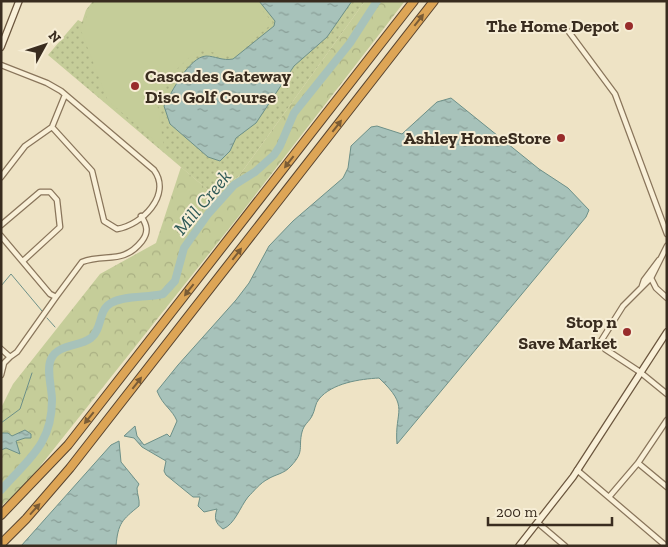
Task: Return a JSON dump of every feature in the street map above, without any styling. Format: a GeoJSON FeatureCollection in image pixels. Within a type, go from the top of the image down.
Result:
{"type":"FeatureCollection","features":[{"type":"Feature","properties":{"kind":"highway"},"geometry":{"type":"LineString","coordinates":[[1,515],[73,439],[414,1]]}},
{"type":"Feature","properties":{"kind":"highway"},"geometry":{"type":"LineString","coordinates":[[1,544],[26,519],[70,468],[433,3]]}},
{"type":"Feature","properties":{"kind":"main road"},"geometry":{"type":"LineString","coordinates":[[1,47],[19,1]]}},
{"type":"Feature","properties":{"kind":"main road"},"geometry":{"type":"LineString","coordinates":[[519,546],[577,470],[667,332]]}},
{"type":"Feature","properties":{"kind":"street"},"geometry":{"type":"LineString","coordinates":[[569,32],[615,94],[667,234]]}},
{"type":"Feature","properties":{"kind":"street"},"geometry":{"type":"LineString","coordinates":[[1,64],[47,83],[65,95],[158,176],[160,185],[159,196],[155,203],[141,216],[123,228],[112,227],[104,222],[92,170],[52,126]]}},
{"type":"Feature","properties":{"kind":"street"},"geometry":{"type":"LineString","coordinates":[[1,177],[26,146],[52,126],[65,95]]}},
{"type":"Feature","properties":{"kind":"street"},"geometry":{"type":"LineString","coordinates":[[1,225],[40,192],[50,192],[57,200],[60,223],[58,231],[22,261]]}},
{"type":"Feature","properties":{"kind":"street"},"geometry":{"type":"LineString","coordinates":[[1,375],[4,364],[21,349],[31,336],[56,297],[82,262],[118,258],[131,252],[139,244],[147,229],[141,216]]}},
{"type":"Feature","properties":{"kind":"street"},"geometry":{"type":"LineString","coordinates":[[1,236],[56,297]]}},
{"type":"Feature","properties":{"kind":"street"},"geometry":{"type":"LineString","coordinates":[[667,246],[651,278],[623,306],[601,341],[605,349],[640,372],[667,394]]}},
{"type":"Feature","properties":{"kind":"street"},"geometry":{"type":"LineString","coordinates":[[642,286],[648,274],[661,257]]}},
{"type":"Feature","properties":{"kind":"street"},"geometry":{"type":"LineString","coordinates":[[651,278],[656,288],[667,298]]}},
{"type":"Feature","properties":{"kind":"street"},"geometry":{"type":"LineString","coordinates":[[1,349],[10,357]]}},
{"type":"Feature","properties":{"kind":"street"},"geometry":{"type":"LineString","coordinates":[[609,497],[638,463],[667,420]]}},
{"type":"Feature","properties":{"kind":"street"},"geometry":{"type":"LineString","coordinates":[[638,463],[667,487]]}},
{"type":"Feature","properties":{"kind":"street"},"geometry":{"type":"LineString","coordinates":[[577,470],[666,546]]}},
{"type":"Feature","properties":{"kind":"street"},"geometry":{"type":"LineString","coordinates":[[538,523],[565,546]]}},
{"type":"Feature","properties":{"kind":"green space"},"geometry":{"type":"Polygon","coordinates":[[[93,1],[365,1],[239,176],[214,195],[48,55],[78,20],[82,22],[86,10],[93,1]]]}},
{"type":"Feature","properties":{"kind":"green space","name":"Cascades Gateway Disc Golf Course"},"geometry":{"type":"Polygon","coordinates":[[[96,1],[254,1],[273,23],[231,57],[204,50],[192,55],[177,69],[157,102],[164,148],[108,101],[80,28],[96,1]]]}},
{"type":"Feature","properties":{"kind":"green space"},"geometry":{"type":"Polygon","coordinates":[[[365,1],[405,1],[239,216],[22,489],[1,506],[1,408],[13,384],[100,274],[156,243],[181,167],[214,195],[239,176],[365,1]]]}},
{"type":"Feature","properties":{"kind":"water"},"geometry":{"type":"Polygon","coordinates":[[[259,1],[352,1],[327,37],[294,66],[256,123],[236,138],[230,151],[220,161],[208,157],[170,124],[164,106],[181,76],[193,62],[206,56],[233,59],[274,26],[275,21],[259,1]]]}},
{"type":"Feature","properties":{"kind":"water"},"geometry":{"type":"Polygon","coordinates":[[[451,98],[539,169],[568,188],[589,210],[586,217],[397,444],[398,403],[389,388],[379,378],[363,379],[331,389],[318,401],[312,416],[304,427],[300,453],[295,461],[286,471],[271,477],[260,485],[248,497],[231,523],[223,529],[216,520],[217,509],[204,512],[198,506],[200,497],[193,497],[166,475],[164,471],[166,461],[142,447],[134,438],[124,436],[135,426],[137,436],[144,445],[167,434],[170,437],[177,421],[157,391],[236,300],[249,283],[269,246],[293,221],[343,178],[348,168],[351,146],[371,127],[377,126],[402,134],[437,102],[451,98]]]}},
{"type":"Feature","properties":{"kind":"water"},"geometry":{"type":"Polygon","coordinates":[[[25,430],[31,434],[31,438],[16,441],[20,454],[6,448],[1,450],[1,433],[8,433],[12,436],[25,430]]]}},
{"type":"Feature","properties":{"kind":"water"},"geometry":{"type":"Polygon","coordinates":[[[119,441],[121,462],[139,484],[137,488],[139,506],[122,523],[118,532],[116,546],[21,546],[111,445],[119,441]]]}},
{"type":"Feature","properties":{"kind":"waterway","name":"Mill Creek"},"geometry":{"type":"LineString","coordinates":[[1,490],[37,450],[48,429],[52,400],[49,368],[54,354],[64,348],[91,338],[95,334],[104,310],[111,303],[117,300],[163,294],[175,281],[184,248],[208,214],[234,185],[255,172],[274,155],[280,146],[294,113],[350,43],[377,1]]}},
{"type":"Feature","properties":{"kind":"waterway"},"geometry":{"type":"LineString","coordinates":[[1,286],[11,274],[42,311]]}},
{"type":"Feature","properties":{"kind":"waterway"},"geometry":{"type":"LineString","coordinates":[[47,318],[55,327]]}},
{"type":"Feature","properties":{"kind":"waterway"},"geometry":{"type":"LineString","coordinates":[[1,423],[20,409],[32,373]]}},
{"type":"Feature","properties":{"kind":"place","name":"The Home Depot"},"geometry":{"type":"Point","coordinates":[629,26]}},
{"type":"Feature","properties":{"kind":"place","name":"Cascades Gateway Disc Golf Course"},"geometry":{"type":"Point","coordinates":[135,86]}},
{"type":"Feature","properties":{"kind":"place","name":"Ashley HomeStore"},"geometry":{"type":"Point","coordinates":[561,138]}},
{"type":"Feature","properties":{"kind":"place","name":"Stop n Save Market"},"geometry":{"type":"Point","coordinates":[627,332]}}]}
